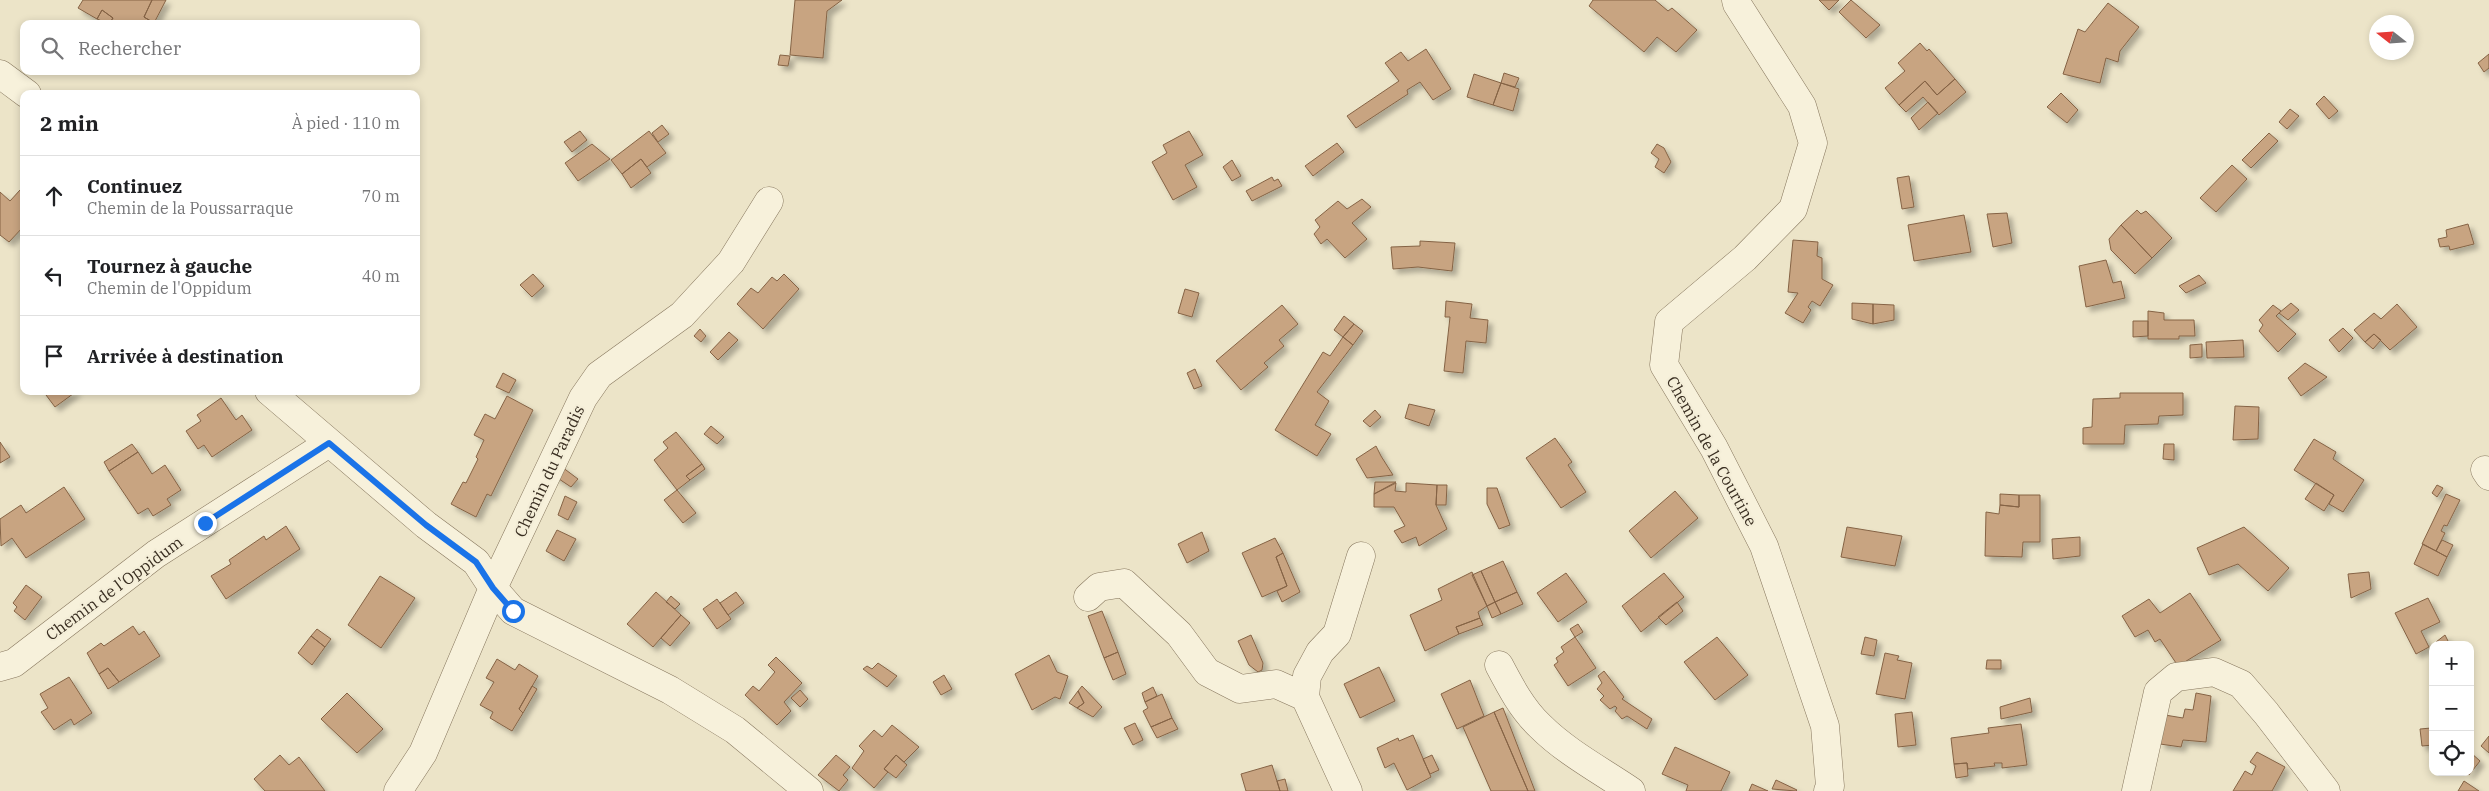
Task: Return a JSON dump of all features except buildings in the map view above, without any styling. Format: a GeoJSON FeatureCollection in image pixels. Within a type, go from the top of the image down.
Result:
{"type":"FeatureCollection","features":[{"type":"Feature","properties":{"kind":"street","name":"Chemin de la Courtine"},"geometry":{"type":"LineString","coordinates":[[1736,0],[1802,106],[1813,143],[1793,209],[1745,258],[1668,322],[1664,365],[1714,448],[1764,546],[1825,726],[1830,786],[1828,791]]}},
{"type":"Feature","properties":{"kind":"street"},"geometry":{"type":"LineString","coordinates":[[0,74],[22,90]]}},
{"type":"Feature","properties":{"kind":"street","name":"Chemin du Paradis"},"geometry":{"type":"LineString","coordinates":[[398,791],[423,753],[493,588],[583,398],[599,375],[682,315],[730,262],[770,201]]}},
{"type":"Feature","properties":{"kind":"street"},"geometry":{"type":"LineString","coordinates":[[275,395],[426,525],[476,562],[493,588],[513,611],[670,690],[735,730],[810,791]]}},
{"type":"Feature","properties":{"kind":"street","name":"Chemin de l'Oppidum"},"geometry":{"type":"LineString","coordinates":[[0,667],[14,663],[156,554],[329,443]]}},
{"type":"Feature","properties":{"kind":"street"},"geometry":{"type":"LineString","coordinates":[[1348,791],[1305,697],[1307,676],[1320,652],[1337,634],[1361,556]]}},
{"type":"Feature","properties":{"kind":"street"},"geometry":{"type":"LineString","coordinates":[[1088,598],[1099,587],[1124,584],[1178,634],[1207,672],[1240,689],[1276,684],[1305,697]]}},
{"type":"Feature","properties":{"kind":"street"},"geometry":{"type":"LineString","coordinates":[[1499,665],[1512,690],[1539,725],[1568,749],[1631,791]]}},
{"type":"Feature","properties":{"kind":"street"},"geometry":{"type":"LineString","coordinates":[[2136,791],[2158,692],[2176,677],[2214,672],[2241,684],[2266,713],[2326,791]]}},
{"type":"Feature","properties":{"kind":"route"},"geometry":{"type":"LineString","coordinates":[[205,523],[329,443],[426,525],[476,562],[493,588],[513,611]]}}]}
